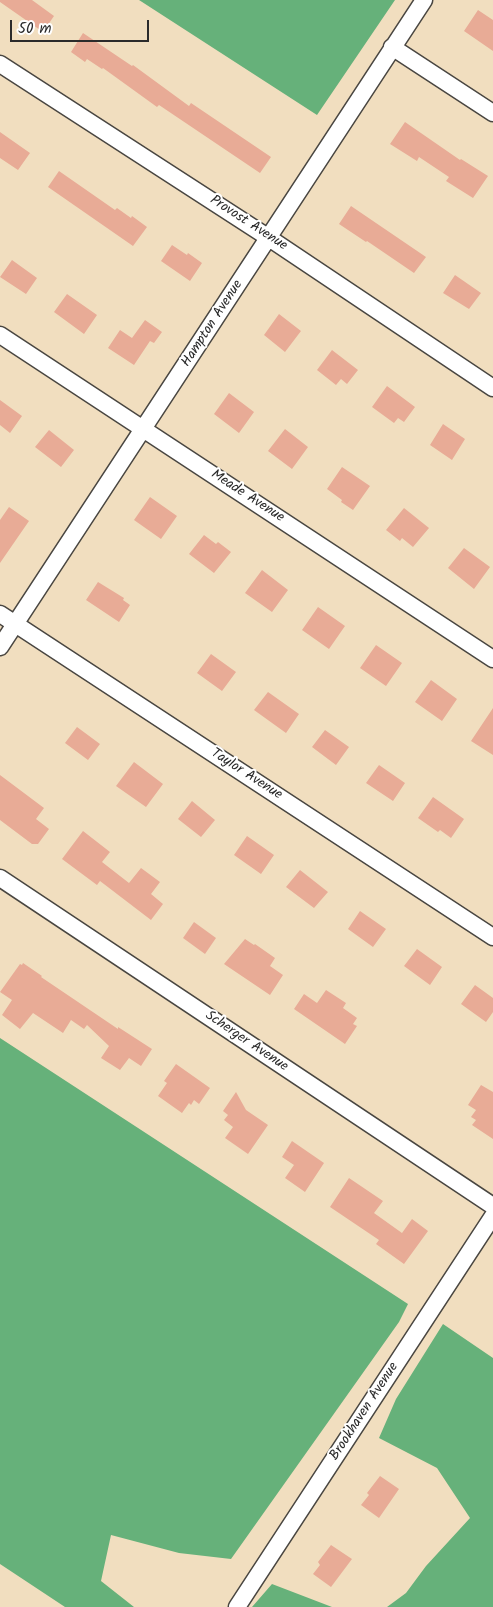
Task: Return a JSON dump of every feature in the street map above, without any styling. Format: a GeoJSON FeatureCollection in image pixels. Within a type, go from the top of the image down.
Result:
{"type":"FeatureCollection","features":[{"type":"Feature","properties":{"kind":"street","name":"Hampton Avenue"},"geometry":{"type":"LineString","coordinates":[[0,647],[424,0]]}},
{"type":"Feature","properties":{"kind":"street"},"geometry":{"type":"LineString","coordinates":[[392,47],[493,113]]}},
{"type":"Feature","properties":{"kind":"street","name":"Provost Avenue"},"geometry":{"type":"LineString","coordinates":[[0,64],[269,238],[493,388]]}},
{"type":"Feature","properties":{"kind":"street","name":"Meade Avenue"},"geometry":{"type":"LineString","coordinates":[[0,335],[493,659]]}},
{"type":"Feature","properties":{"kind":"street","name":"Taylor Avenue"},"geometry":{"type":"LineString","coordinates":[[0,614],[493,937]]}},
{"type":"Feature","properties":{"kind":"street","name":"Scherger Avenue"},"geometry":{"type":"LineString","coordinates":[[0,878],[493,1206]]}},
{"type":"Feature","properties":{"kind":"street","name":"Brookhaven Avenue"},"geometry":{"type":"LineString","coordinates":[[237,1607],[493,1216]]}},
{"type":"Feature","properties":{"kind":"green space"},"geometry":{"type":"Polygon","coordinates":[[[139,0],[395,0],[317,115],[139,0]]]}},
{"type":"Feature","properties":{"kind":"green space"},"geometry":{"type":"Polygon","coordinates":[[[0,1038],[408,1304],[399,1322],[231,1559],[179,1553],[111,1535],[101,1581],[134,1607],[65,1607],[0,1564],[0,1038]]]}},
{"type":"Feature","properties":{"kind":"green space"},"geometry":{"type":"Polygon","coordinates":[[[443,1324],[493,1358],[493,1607],[387,1607],[406,1593],[426,1566],[470,1518],[437,1468],[379,1438],[396,1399],[443,1324]]]}},
{"type":"Feature","properties":{"kind":"green space"},"geometry":{"type":"Polygon","coordinates":[[[272,1584],[332,1607],[252,1607],[272,1584]]]}},
{"type":"Feature","properties":{"kind":"building"},"geometry":{"type":"Polygon","coordinates":[[[0,0],[32,0],[54,16],[43,32],[0,2],[0,0]]]}},
{"type":"Feature","properties":{"kind":"building"},"geometry":{"type":"Polygon","coordinates":[[[478,10],[493,20],[493,51],[464,31],[478,10]]]}},
{"type":"Feature","properties":{"kind":"building"},"geometry":{"type":"Polygon","coordinates":[[[83,33],[133,65],[189,106],[191,103],[271,157],[260,173],[159,105],[157,107],[103,68],[87,59],[85,62],[71,52],[83,33]]]}},
{"type":"Feature","properties":{"kind":"building"},"geometry":{"type":"Polygon","coordinates":[[[405,122],[460,160],[488,176],[473,198],[446,181],[449,177],[419,157],[417,161],[390,144],[405,122]]]}},
{"type":"Feature","properties":{"kind":"building"},"geometry":{"type":"Polygon","coordinates":[[[0,132],[30,153],[18,170],[0,158],[0,132]]]}},
{"type":"Feature","properties":{"kind":"building"},"geometry":{"type":"Polygon","coordinates":[[[59,171],[115,210],[117,208],[147,227],[133,246],[48,187],[59,171]]]}},
{"type":"Feature","properties":{"kind":"building"},"geometry":{"type":"Polygon","coordinates":[[[351,206],[426,257],[414,273],[339,224],[351,206]]]}},
{"type":"Feature","properties":{"kind":"building"},"geometry":{"type":"Polygon","coordinates":[[[172,245],[202,263],[190,281],[161,261],[172,245]]]}},
{"type":"Feature","properties":{"kind":"building"},"geometry":{"type":"Polygon","coordinates":[[[12,260],[37,278],[26,294],[0,277],[12,260]]]}},
{"type":"Feature","properties":{"kind":"building"},"geometry":{"type":"Polygon","coordinates":[[[455,275],[481,293],[469,309],[443,293],[455,275]]]}},
{"type":"Feature","properties":{"kind":"building"},"geometry":{"type":"Polygon","coordinates":[[[67,294],[97,315],[84,334],[54,312],[67,294]]]}},
{"type":"Feature","properties":{"kind":"building"},"geometry":{"type":"Polygon","coordinates":[[[279,314],[301,331],[285,352],[264,335],[279,314]]]}},
{"type":"Feature","properties":{"kind":"building"},"geometry":{"type":"Polygon","coordinates":[[[145,320],[162,332],[154,343],[150,341],[134,365],[108,348],[120,330],[132,338],[145,320]]]}},
{"type":"Feature","properties":{"kind":"building"},"geometry":{"type":"Polygon","coordinates":[[[332,350],[358,370],[347,384],[341,379],[336,385],[317,370],[332,350]]]}},
{"type":"Feature","properties":{"kind":"building"},"geometry":{"type":"Polygon","coordinates":[[[387,386],[415,407],[404,422],[398,418],[394,423],[372,407],[387,386]]]}},
{"type":"Feature","properties":{"kind":"building"},"geometry":{"type":"Polygon","coordinates":[[[229,393],[254,412],[239,433],[214,414],[229,393]]]}},
{"type":"Feature","properties":{"kind":"building"},"geometry":{"type":"Polygon","coordinates":[[[0,400],[22,416],[10,433],[0,425],[0,400]]]}},
{"type":"Feature","properties":{"kind":"building"},"geometry":{"type":"Polygon","coordinates":[[[443,424],[465,439],[452,460],[430,445],[443,424]]]}},
{"type":"Feature","properties":{"kind":"building"},"geometry":{"type":"Polygon","coordinates":[[[285,429],[308,447],[292,469],[268,451],[285,429]]]}},
{"type":"Feature","properties":{"kind":"building"},"geometry":{"type":"Polygon","coordinates":[[[49,430],[74,450],[61,467],[35,447],[49,430]]]}},
{"type":"Feature","properties":{"kind":"building"},"geometry":{"type":"Polygon","coordinates":[[[342,467],[370,486],[353,510],[327,489],[342,467]]]}},
{"type":"Feature","properties":{"kind":"building"},"geometry":{"type":"Polygon","coordinates":[[[150,497],[177,516],[161,539],[134,520],[150,497]]]}},
{"type":"Feature","properties":{"kind":"building"},"geometry":{"type":"Polygon","coordinates":[[[9,507],[29,521],[0,563],[0,520],[9,507]]]}},
{"type":"Feature","properties":{"kind":"building"},"geometry":{"type":"Polygon","coordinates":[[[404,508],[429,528],[413,547],[402,538],[400,541],[386,530],[404,508]]]}},
{"type":"Feature","properties":{"kind":"building"},"geometry":{"type":"Polygon","coordinates":[[[204,535],[216,544],[218,542],[231,552],[214,573],[189,554],[204,535]]]}},
{"type":"Feature","properties":{"kind":"building"},"geometry":{"type":"Polygon","coordinates":[[[464,548],[490,567],[474,589],[448,568],[464,548]]]}},
{"type":"Feature","properties":{"kind":"building"},"geometry":{"type":"Polygon","coordinates":[[[262,570],[288,590],[272,612],[245,593],[262,570]]]}},
{"type":"Feature","properties":{"kind":"building"},"geometry":{"type":"Polygon","coordinates":[[[98,582],[124,598],[123,600],[130,605],[119,622],[86,600],[98,582]]]}},
{"type":"Feature","properties":{"kind":"building"},"geometry":{"type":"Polygon","coordinates":[[[318,607],[345,626],[329,649],[302,630],[318,607]]]}},
{"type":"Feature","properties":{"kind":"building"},"geometry":{"type":"Polygon","coordinates":[[[376,645],[402,663],[386,686],[360,668],[376,645]]]}},
{"type":"Feature","properties":{"kind":"building"},"geometry":{"type":"Polygon","coordinates":[[[211,654],[236,672],[222,691],[197,673],[211,654]]]}},
{"type":"Feature","properties":{"kind":"building"},"geometry":{"type":"Polygon","coordinates":[[[431,680],[457,699],[442,721],[415,702],[431,680]]]}},
{"type":"Feature","properties":{"kind":"building"},"geometry":{"type":"Polygon","coordinates":[[[268,692],[299,714],[286,733],[254,710],[268,692]]]}},
{"type":"Feature","properties":{"kind":"building"},"geometry":{"type":"Polygon","coordinates":[[[493,708],[493,755],[471,741],[493,708]]]}},
{"type":"Feature","properties":{"kind":"building"},"geometry":{"type":"Polygon","coordinates":[[[77,727],[100,744],[88,760],[65,743],[77,727]]]}},
{"type":"Feature","properties":{"kind":"building"},"geometry":{"type":"Polygon","coordinates":[[[325,730],[349,747],[336,765],[312,747],[325,730]]]}},
{"type":"Feature","properties":{"kind":"building"},"geometry":{"type":"Polygon","coordinates":[[[134,762],[163,784],[146,807],[116,786],[134,762]]]}},
{"type":"Feature","properties":{"kind":"building"},"geometry":{"type":"Polygon","coordinates":[[[379,765],[405,783],[393,801],[366,783],[379,765]]]}},
{"type":"Feature","properties":{"kind":"building"},"geometry":{"type":"Polygon","coordinates":[[[0,775],[44,808],[36,819],[49,829],[38,844],[32,844],[0,820],[0,775]]]}},
{"type":"Feature","properties":{"kind":"building"},"geometry":{"type":"Polygon","coordinates":[[[433,797],[464,819],[451,838],[440,830],[438,832],[418,818],[433,797]]]}},
{"type":"Feature","properties":{"kind":"building"},"geometry":{"type":"Polygon","coordinates":[[[192,801],[215,820],[201,837],[178,819],[192,801]]]}},
{"type":"Feature","properties":{"kind":"building"},"geometry":{"type":"Polygon","coordinates":[[[83,831],[110,852],[102,862],[129,883],[141,868],[160,882],[151,894],[163,904],[151,920],[100,881],[97,885],[62,859],[83,831]]]}},
{"type":"Feature","properties":{"kind":"building"},"geometry":{"type":"Polygon","coordinates":[[[247,836],[274,855],[261,874],[234,855],[247,836]]]}},
{"type":"Feature","properties":{"kind":"building"},"geometry":{"type":"Polygon","coordinates":[[[300,870],[328,892],[314,908],[286,887],[300,870]]]}},
{"type":"Feature","properties":{"kind":"building"},"geometry":{"type":"Polygon","coordinates":[[[360,911],[386,929],[373,947],[348,929],[360,911]]]}},
{"type":"Feature","properties":{"kind":"building"},"geometry":{"type":"Polygon","coordinates":[[[194,922],[216,938],[205,954],[183,938],[194,922]]]}},
{"type":"Feature","properties":{"kind":"building"},"geometry":{"type":"Polygon","coordinates":[[[245,939],[275,958],[270,966],[283,975],[270,995],[224,964],[245,939]]]}},
{"type":"Feature","properties":{"kind":"building"},"geometry":{"type":"Polygon","coordinates":[[[417,949],[442,967],[430,985],[404,966],[417,949]]]}},
{"type":"Feature","properties":{"kind":"building"},"geometry":{"type":"Polygon","coordinates":[[[23,963],[118,1029],[118,1027],[152,1049],[141,1066],[129,1058],[120,1070],[101,1058],[109,1046],[87,1025],[84,1029],[71,1020],[63,1033],[33,1013],[20,1029],[2,1015],[12,1000],[0,992],[20,964],[22,965],[23,963]]]}},
{"type":"Feature","properties":{"kind":"building"},"geometry":{"type":"Polygon","coordinates":[[[475,985],[493,998],[493,1012],[486,1022],[461,1004],[475,985]]]}},
{"type":"Feature","properties":{"kind":"building"},"geometry":{"type":"Polygon","coordinates":[[[326,990],[346,1003],[343,1008],[357,1018],[353,1024],[357,1026],[345,1044],[294,1009],[304,994],[317,1003],[326,990]]]}},
{"type":"Feature","properties":{"kind":"building"},"geometry":{"type":"Polygon","coordinates":[[[176,1064],[210,1088],[199,1104],[194,1100],[191,1105],[189,1103],[182,1113],[158,1096],[167,1083],[164,1081],[176,1064]]]}},
{"type":"Feature","properties":{"kind":"building"},"geometry":{"type":"Polygon","coordinates":[[[481,1085],[493,1092],[493,1139],[472,1125],[476,1120],[471,1117],[476,1110],[468,1105],[481,1085]]]}},
{"type":"Feature","properties":{"kind":"building"},"geometry":{"type":"Polygon","coordinates":[[[236,1092],[246,1110],[268,1125],[248,1154],[225,1138],[233,1127],[224,1120],[228,1115],[223,1111],[236,1092]]]}},
{"type":"Feature","properties":{"kind":"building"},"geometry":{"type":"Polygon","coordinates":[[[292,1141],[324,1163],[305,1192],[285,1178],[294,1165],[282,1157],[292,1141]]]}},
{"type":"Feature","properties":{"kind":"building"},"geometry":{"type":"Polygon","coordinates":[[[349,1178],[383,1201],[374,1213],[402,1233],[412,1219],[428,1231],[404,1264],[376,1244],[379,1240],[330,1207],[349,1178]]]}},
{"type":"Feature","properties":{"kind":"building"},"geometry":{"type":"Polygon","coordinates":[[[380,1476],[399,1489],[379,1518],[361,1505],[369,1495],[367,1493],[380,1476]]]}},
{"type":"Feature","properties":{"kind":"building"},"geometry":{"type":"Polygon","coordinates":[[[331,1545],[352,1559],[331,1587],[313,1574],[320,1565],[318,1562],[331,1545]]]}}]}
